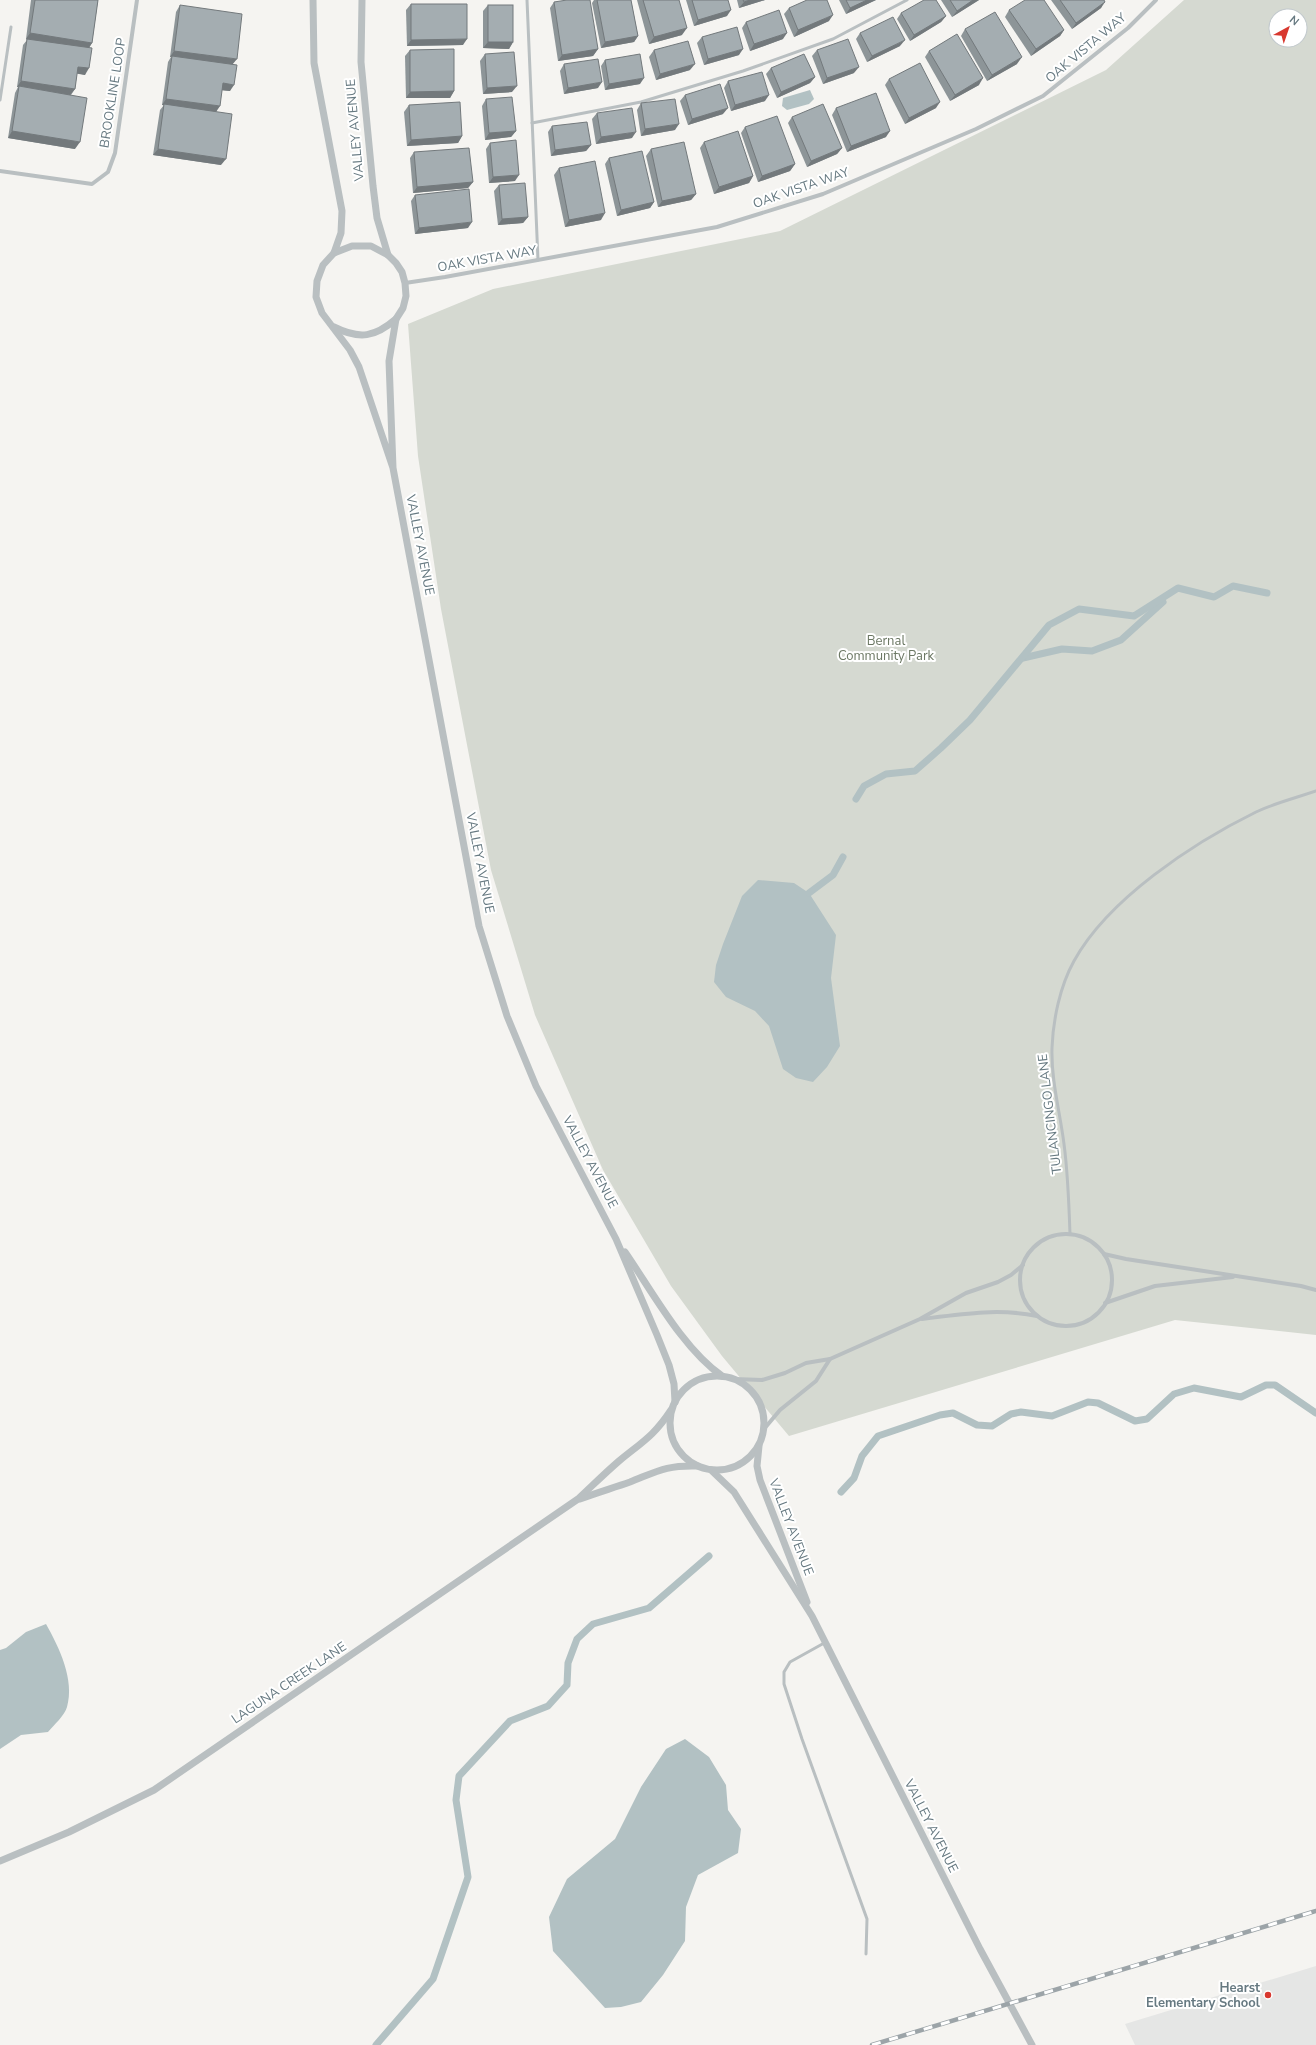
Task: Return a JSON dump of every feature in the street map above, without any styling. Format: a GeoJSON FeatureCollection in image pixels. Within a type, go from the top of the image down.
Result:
{"type":"FeatureCollection","features":[{"type":"Feature","properties":{"kind":"street","name":"BROOKLINE LOOP"},"geometry":{"type":"LineString","coordinates":[[0,171],[92,184],[108,172],[115,153],[137,0]]}},
{"type":"Feature","properties":{"kind":"street","name":"VALLEY AVENUE"},"geometry":{"type":"LineString","coordinates":[[313,0],[314,63],[342,211],[341,233],[334,253],[323,265],[316,281],[316,297],[322,313],[350,350],[359,367],[393,468],[479,926],[507,1016],[536,1086],[616,1239],[669,1365],[674,1384],[675,1402]]}},
{"type":"Feature","properties":{"kind":"street","name":"VALLEY AVENUE"},"geometry":{"type":"LineString","coordinates":[[362,0],[361,62],[372,186],[377,218],[388,255]]}},
{"type":"Feature","properties":{"kind":"street","name":"OAK VISTA WAY"},"geometry":{"type":"LineString","coordinates":[[405,283],[717,227],[823,194],[976,129],[1043,96],[1128,28],[1156,0]]}},
{"type":"Feature","properties":{"kind":"street","name":"VALLEY AVENUE"},"geometry":{"type":"LineString","coordinates":[[334,253],[352,246],[371,246],[388,255],[399,267],[405,283],[404,302],[396,319],[389,361],[393,468]]}},
{"type":"Feature","properties":{"kind":"street","name":"VALLEY AVENUE"},"geometry":{"type":"LineString","coordinates":[[333,326],[348,334],[366,335],[383,330],[396,319]]}},
{"type":"Feature","properties":{"kind":"street"},"geometry":{"type":"LineString","coordinates":[[920,1319],[968,1313],[1018,1312],[1037,1316],[1049,1322],[1064,1326],[1076,1325],[1087,1321],[1101,1311],[1112,1287],[1112,1275],[1108,1259],[1098,1247],[1083,1237],[1070,1234],[1060,1234],[1042,1241],[1030,1251],[1023,1265],[1020,1276],[1021,1290],[1029,1306],[1037,1316]]}},
{"type":"Feature","properties":{"kind":"street","name":"VALLEY AVENUE"},"geometry":{"type":"LineString","coordinates":[[616,1239],[692,1350],[706,1365],[722,1376]]}},
{"type":"Feature","properties":{"kind":"street"},"geometry":{"type":"LineString","coordinates":[[1103,1254],[1126,1259],[1301,1286],[1316,1290]]}},
{"type":"Feature","properties":{"kind":"street"},"geometry":{"type":"LineString","coordinates":[[734,1379],[748,1387],[758,1399],[763,1414],[764,1429],[759,1446],[747,1460],[730,1468],[711,1470],[698,1466],[680,1452],[671,1432],[672,1410],[675,1402],[683,1390],[694,1381],[708,1376],[762,1380],[806,1363],[830,1359],[920,1319],[966,1293],[998,1282],[1023,1265]]}},
{"type":"Feature","properties":{"kind":"street"},"geometry":{"type":"LineString","coordinates":[[1105,1303],[1155,1286],[1239,1277]]}},
{"type":"Feature","properties":{"kind":"street"},"geometry":{"type":"LineString","coordinates":[[764,1429],[780,1410],[816,1381],[830,1359]]}},
{"type":"Feature","properties":{"kind":"street","name":"LAGUNA CREEK LANE"},"geometry":{"type":"LineString","coordinates":[[0,1861],[69,1832],[154,1790],[578,1499],[619,1461],[649,1438],[659,1428],[672,1410]]}},
{"type":"Feature","properties":{"kind":"street","name":"VALLEY AVENUE"},"geometry":{"type":"LineString","coordinates":[[759,1446],[757,1466],[760,1480],[774,1512],[812,1616]]}},
{"type":"Feature","properties":{"kind":"street","name":"LAGUNA CREEK LANE"},"geometry":{"type":"LineString","coordinates":[[578,1499],[630,1482],[655,1470],[678,1465],[698,1466]]}},
{"type":"Feature","properties":{"kind":"street","name":"VALLEY AVENUE"},"geometry":{"type":"LineString","coordinates":[[711,1470],[734,1492],[812,1616],[980,1949],[1032,2045]]}},
{"type":"Feature","properties":{"kind":"lane"},"geometry":{"type":"LineString","coordinates":[[527,0],[538,260]]}},
{"type":"Feature","properties":{"kind":"lane"},"geometry":{"type":"LineString","coordinates":[[532,124],[641,102],[743,71],[833,39],[907,0]]}},
{"type":"Feature","properties":{"kind":"lane"},"geometry":{"type":"LineString","coordinates":[[0,100],[11,27]]}},
{"type":"Feature","properties":{"kind":"lane","name":"TULANCINGO LANE"},"geometry":{"type":"LineString","coordinates":[[1070,1234],[1069,1191],[1064,1144],[1052,1068],[1052,1047],[1055,1018],[1060,999],[1074,962],[1090,937],[1118,906],[1192,849],[1257,812],[1316,791]]}},
{"type":"Feature","properties":{"kind":"lane"},"geometry":{"type":"LineString","coordinates":[[826,1642],[790,1662],[784,1672],[784,1684],[802,1739],[867,1919],[866,1954]]}},
{"type":"Feature","properties":{"kind":"shaded area"},"geometry":{"type":"Polygon","coordinates":[[[810,90],[814,99],[809,104],[787,110],[782,106],[783,98],[810,90]]]}},
{"type":"Feature","properties":{"kind":"shaded area"},"geometry":{"type":"Polygon","coordinates":[[[758,880],[794,883],[809,893],[836,935],[831,978],[840,1046],[827,1067],[813,1082],[796,1078],[783,1069],[769,1026],[755,1011],[726,997],[714,982],[716,965],[742,896],[758,880]]]}},
{"type":"Feature","properties":{"kind":"shaded area"},"geometry":{"type":"Polygon","coordinates":[[[46,1624],[56,1643],[67,1675],[69,1697],[66,1710],[62,1717],[48,1732],[21,1735],[0,1749],[0,1650],[6,1648],[26,1632],[46,1624]]]}},
{"type":"Feature","properties":{"kind":"shaded area"},"geometry":{"type":"Polygon","coordinates":[[[685,1739],[709,1757],[726,1785],[728,1810],[741,1829],[738,1853],[698,1875],[686,1907],[685,1941],[663,1975],[641,2002],[621,2007],[605,2008],[553,1951],[549,1917],[567,1879],[615,1839],[641,1787],[666,1749],[685,1739]]]}},
{"type":"Feature","properties":{"kind":"shaded area","name":"Hearst Elementary School"},"geometry":{"type":"Polygon","coordinates":[[[1316,1966],[1316,2045],[1135,2045],[1125,2024],[1316,1966]]]}},
{"type":"Feature","properties":{"kind":"green space","name":"Bernal Community Park"},"geometry":{"type":"Polygon","coordinates":[[[1184,0],[1316,0],[1316,1335],[1175,1320],[789,1436],[722,1356],[671,1286],[603,1170],[535,1015],[491,870],[441,609],[418,456],[408,324],[493,289],[780,231],[1106,70],[1184,0]]]}},
{"type":"Feature","properties":{"kind":"building"},"geometry":{"type":"Polygon","coordinates":[[[35,0],[98,0],[92,43],[30,33],[35,0]]]}},
{"type":"Feature","properties":{"kind":"building"},"geometry":{"type":"Polygon","coordinates":[[[567,0],[590,0],[598,49],[562,55],[554,2],[567,0]]]}},
{"type":"Feature","properties":{"kind":"building"},"geometry":{"type":"Polygon","coordinates":[[[597,0],[631,0],[638,36],[605,42],[597,0]]]}},
{"type":"Feature","properties":{"kind":"building"},"geometry":{"type":"Polygon","coordinates":[[[643,0],[679,0],[687,28],[654,37],[643,0]]]}},
{"type":"Feature","properties":{"kind":"building"},"geometry":{"type":"Polygon","coordinates":[[[692,0],[728,0],[731,10],[698,20],[692,0]]]}},
{"type":"Feature","properties":{"kind":"building"},"geometry":{"type":"Polygon","coordinates":[[[807,0],[827,0],[833,15],[798,30],[789,8],[807,0]]]}},
{"type":"Feature","properties":{"kind":"building"},"geometry":{"type":"Polygon","coordinates":[[[846,0],[867,0],[850,8],[846,0]]]}},
{"type":"Feature","properties":{"kind":"building"},"geometry":{"type":"Polygon","coordinates":[[[924,0],[936,0],[946,16],[914,35],[901,13],[924,0]]]}},
{"type":"Feature","properties":{"kind":"building"},"geometry":{"type":"Polygon","coordinates":[[[950,0],[973,0],[957,11],[950,0]]]}},
{"type":"Feature","properties":{"kind":"building"},"geometry":{"type":"Polygon","coordinates":[[[1025,0],[1044,0],[1064,30],[1036,49],[1009,10],[1025,0]]]}},
{"type":"Feature","properties":{"kind":"building"},"geometry":{"type":"Polygon","coordinates":[[[1060,0],[1104,0],[1105,2],[1076,23],[1060,0]]]}},
{"type":"Feature","properties":{"kind":"building"},"geometry":{"type":"Polygon","coordinates":[[[411,4],[467,4],[467,39],[411,40],[411,4]]]}},
{"type":"Feature","properties":{"kind":"building"},"geometry":{"type":"Polygon","coordinates":[[[180,5],[242,14],[237,59],[174,51],[180,5]]]}},
{"type":"Feature","properties":{"kind":"building"},"geometry":{"type":"Polygon","coordinates":[[[488,5],[513,5],[513,42],[488,42],[488,5]]]}},
{"type":"Feature","properties":{"kind":"building"},"geometry":{"type":"Polygon","coordinates":[[[779,10],[787,33],[754,44],[746,22],[779,10]]]}},
{"type":"Feature","properties":{"kind":"building"},"geometry":{"type":"Polygon","coordinates":[[[995,12],[1022,57],[992,75],[965,29],[995,12]]]}},
{"type":"Feature","properties":{"kind":"building"},"geometry":{"type":"Polygon","coordinates":[[[893,17],[905,40],[872,56],[860,33],[893,17]]]}},
{"type":"Feature","properties":{"kind":"building"},"geometry":{"type":"Polygon","coordinates":[[[737,27],[743,49],[708,59],[702,37],[737,27]]]}},
{"type":"Feature","properties":{"kind":"building"},"geometry":{"type":"Polygon","coordinates":[[[957,34],[983,78],[955,95],[929,51],[957,34]]]}},
{"type":"Feature","properties":{"kind":"building"},"geometry":{"type":"Polygon","coordinates":[[[27,39],[92,48],[89,68],[78,67],[75,89],[21,81],[27,39]]]}},
{"type":"Feature","properties":{"kind":"building"},"geometry":{"type":"Polygon","coordinates":[[[848,39],[859,67],[827,78],[817,50],[848,39]]]}},
{"type":"Feature","properties":{"kind":"building"},"geometry":{"type":"Polygon","coordinates":[[[688,41],[695,64],[660,74],[654,50],[688,41]]]}},
{"type":"Feature","properties":{"kind":"building"},"geometry":{"type":"Polygon","coordinates":[[[454,49],[454,91],[410,92],[410,50],[454,49]]]}},
{"type":"Feature","properties":{"kind":"building"},"geometry":{"type":"Polygon","coordinates":[[[514,52],[517,86],[487,88],[485,54],[514,52]]]}},
{"type":"Feature","properties":{"kind":"building"},"geometry":{"type":"Polygon","coordinates":[[[640,54],[644,78],[609,84],[605,60],[640,54]]]}},
{"type":"Feature","properties":{"kind":"building"},"geometry":{"type":"Polygon","coordinates":[[[804,54],[815,77],[781,92],[771,68],[804,54]]]}},
{"type":"Feature","properties":{"kind":"building"},"geometry":{"type":"Polygon","coordinates":[[[172,56],[237,65],[234,85],[223,83],[220,106],[166,99],[172,56]]]}},
{"type":"Feature","properties":{"kind":"building"},"geometry":{"type":"Polygon","coordinates":[[[598,59],[602,82],[568,88],[564,64],[598,59]]]}},
{"type":"Feature","properties":{"kind":"building"},"geometry":{"type":"Polygon","coordinates":[[[920,63],[940,102],[909,118],[889,79],[920,63]]]}},
{"type":"Feature","properties":{"kind":"building"},"geometry":{"type":"Polygon","coordinates":[[[762,72],[769,95],[735,105],[728,81],[762,72]]]}},
{"type":"Feature","properties":{"kind":"building"},"geometry":{"type":"Polygon","coordinates":[[[720,84],[728,108],[692,119],[685,95],[720,84]]]}},
{"type":"Feature","properties":{"kind":"building"},"geometry":{"type":"Polygon","coordinates":[[[19,86],[87,98],[80,142],[12,131],[19,86]]]}},
{"type":"Feature","properties":{"kind":"building"},"geometry":{"type":"Polygon","coordinates":[[[876,93],[890,131],[851,146],[836,108],[876,93]]]}},
{"type":"Feature","properties":{"kind":"building"},"geometry":{"type":"Polygon","coordinates":[[[512,97],[516,131],[489,133],[486,99],[512,97]]]}},
{"type":"Feature","properties":{"kind":"building"},"geometry":{"type":"Polygon","coordinates":[[[675,99],[679,124],[645,129],[641,103],[675,99]]]}},
{"type":"Feature","properties":{"kind":"building"},"geometry":{"type":"Polygon","coordinates":[[[460,102],[462,136],[411,140],[409,105],[460,102]]]}},
{"type":"Feature","properties":{"kind":"building"},"geometry":{"type":"Polygon","coordinates":[[[164,104],[232,114],[226,159],[158,149],[164,104]]]}},
{"type":"Feature","properties":{"kind":"building"},"geometry":{"type":"Polygon","coordinates":[[[823,104],[842,148],[811,161],[792,117],[823,104]]]}},
{"type":"Feature","properties":{"kind":"building"},"geometry":{"type":"Polygon","coordinates":[[[632,108],[636,132],[601,137],[597,113],[632,108]]]}},
{"type":"Feature","properties":{"kind":"building"},"geometry":{"type":"Polygon","coordinates":[[[777,116],[795,164],[762,176],[745,127],[777,116]]]}},
{"type":"Feature","properties":{"kind":"building"},"geometry":{"type":"Polygon","coordinates":[[[587,122],[591,145],[555,150],[552,126],[587,122]]]}},
{"type":"Feature","properties":{"kind":"building"},"geometry":{"type":"Polygon","coordinates":[[[738,131],[753,176],[719,187],[704,142],[738,131]]]}},
{"type":"Feature","properties":{"kind":"building"},"geometry":{"type":"Polygon","coordinates":[[[516,140],[519,175],[493,177],[490,143],[516,140]]]}},
{"type":"Feature","properties":{"kind":"building"},"geometry":{"type":"Polygon","coordinates":[[[684,142],[696,194],[662,201],[651,149],[684,142]]]}},
{"type":"Feature","properties":{"kind":"building"},"geometry":{"type":"Polygon","coordinates":[[[469,148],[473,182],[417,187],[414,152],[469,148]]]}},
{"type":"Feature","properties":{"kind":"building"},"geometry":{"type":"Polygon","coordinates":[[[642,151],[654,202],[621,210],[609,158],[642,151]]]}},
{"type":"Feature","properties":{"kind":"building"},"geometry":{"type":"Polygon","coordinates":[[[595,161],[605,213],[569,220],[559,168],[595,161]]]}},
{"type":"Feature","properties":{"kind":"building"},"geometry":{"type":"Polygon","coordinates":[[[525,183],[528,217],[502,219],[499,185],[525,183]]]}},
{"type":"Feature","properties":{"kind":"building"},"geometry":{"type":"Polygon","coordinates":[[[469,189],[472,222],[419,228],[415,195],[469,189]]]}},
{"type":"Feature","properties":{"kind":"waterway"},"geometry":{"type":"LineString","coordinates":[[856,799],[864,786],[886,774],[915,771],[970,720],[1049,625],[1079,609],[1134,616],[1178,588],[1214,597],[1233,586],[1267,593]]}},
{"type":"Feature","properties":{"kind":"waterway"},"geometry":{"type":"LineString","coordinates":[[1023,658],[1062,649],[1092,651],[1121,640],[1163,602]]}},
{"type":"Feature","properties":{"kind":"waterway"},"geometry":{"type":"LineString","coordinates":[[809,893],[833,875],[843,857]]}},
{"type":"Feature","properties":{"kind":"waterway"},"geometry":{"type":"LineString","coordinates":[[841,1492],[854,1478],[862,1456],[878,1436],[940,1415],[953,1413],[977,1425],[992,1426],[1011,1414],[1021,1412],[1052,1416],[1088,1402],[1098,1403],[1135,1421],[1147,1419],[1174,1394],[1194,1388],[1241,1397],[1266,1385],[1275,1385],[1316,1413]]}},
{"type":"Feature","properties":{"kind":"waterway"},"geometry":{"type":"LineString","coordinates":[[376,2045],[433,1979],[468,1877],[456,1800],[459,1776],[510,1721],[548,1706],[567,1685],[568,1663],[577,1639],[593,1624],[649,1608],[709,1556]]}},
{"type":"Feature","properties":{"kind":"railway"},"geometry":{"type":"LineString","coordinates":[[872,2045],[1316,1911]]}},
{"type":"Feature","properties":{"kind":"place","name":"Hearst Elementary School"},"geometry":{"type":"Point","coordinates":[1268,1995]}}]}
